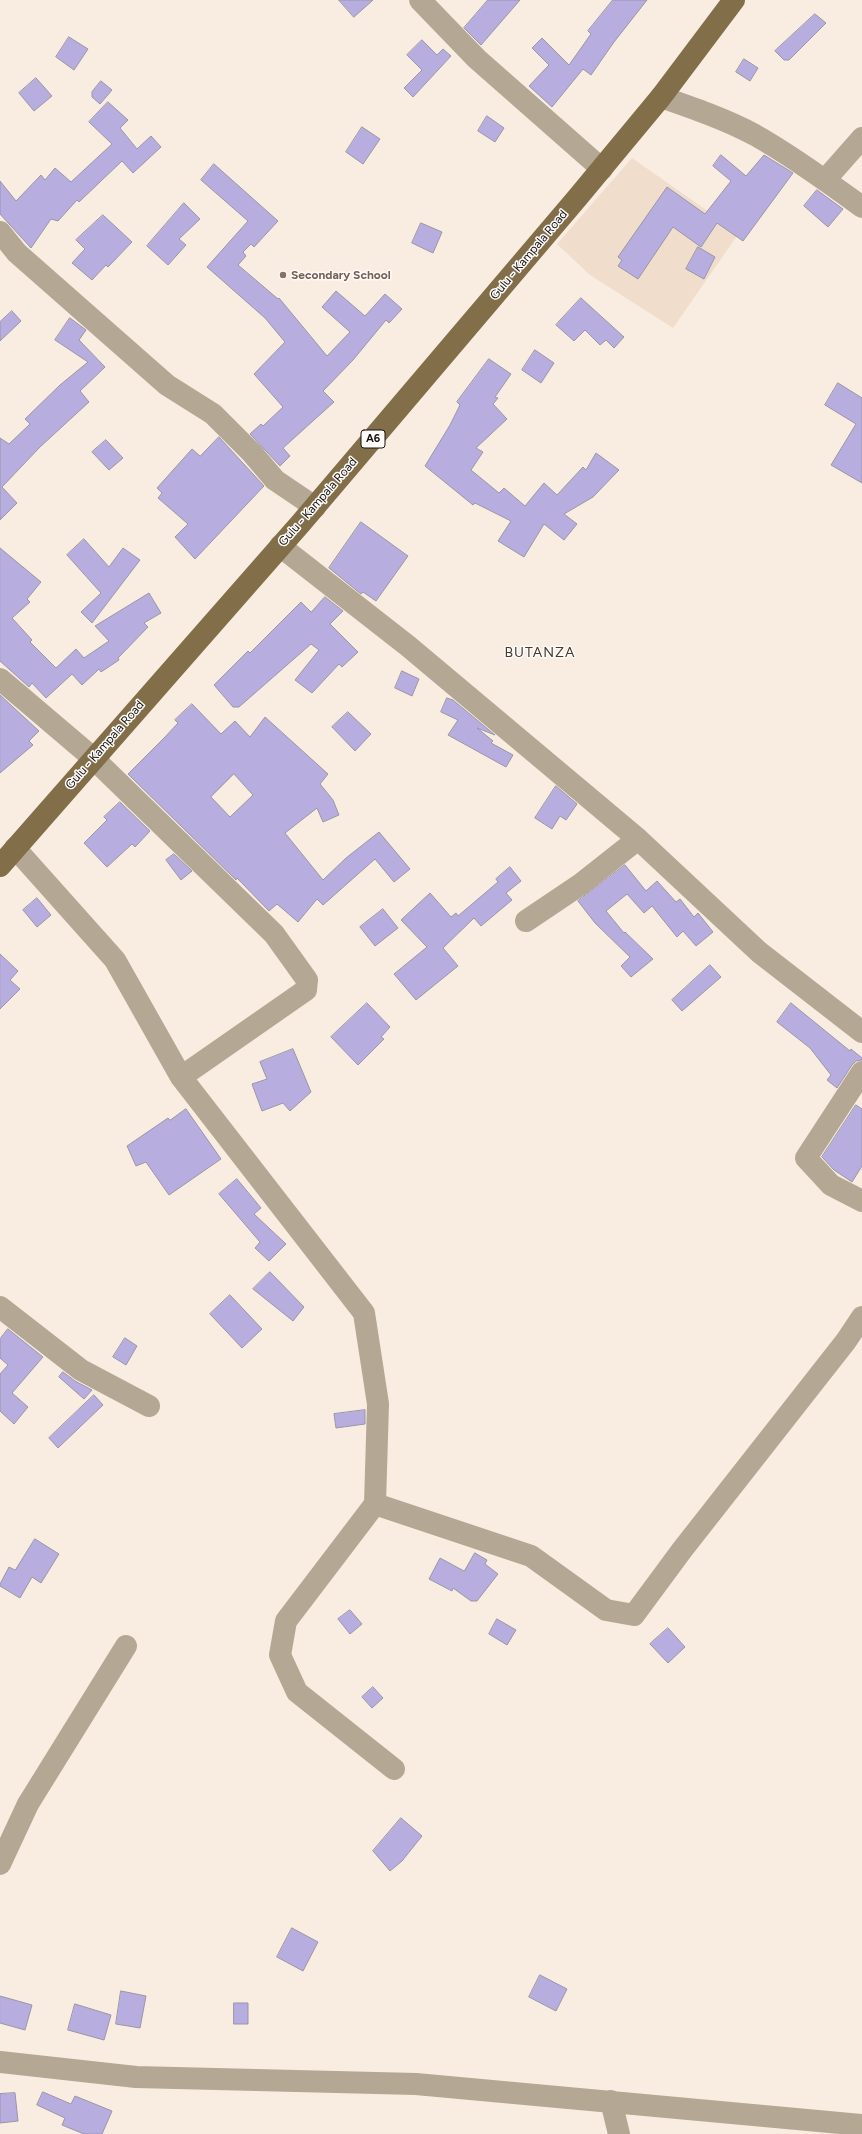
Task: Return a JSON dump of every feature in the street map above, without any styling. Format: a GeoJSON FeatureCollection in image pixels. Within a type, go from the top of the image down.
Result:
{"type":"FeatureCollection","features":[{"type":"Feature","properties":{"kind":"main road","name":"Gulu - Kampala Road"},"geometry":{"type":"LineString","coordinates":[[0,866],[93,758],[315,507],[602,169],[661,97],[734,0]]}},
{"type":"Feature","properties":{"kind":"street"},"geometry":{"type":"LineString","coordinates":[[420,0],[476,59],[602,169]]}},
{"type":"Feature","properties":{"kind":"street"},"geometry":{"type":"LineString","coordinates":[[661,97],[702,111],[755,135],[825,180],[862,207]]}},
{"type":"Feature","properties":{"kind":"street"},"geometry":{"type":"LineString","coordinates":[[825,180],[862,138]]}},
{"type":"Feature","properties":{"kind":"street"},"geometry":{"type":"LineString","coordinates":[[4,244],[17,253],[167,385],[213,414],[252,453],[275,480],[315,507]]}},
{"type":"Feature","properties":{"kind":"street"},"geometry":{"type":"LineString","coordinates":[[280,546],[408,646],[638,839],[759,952],[862,1032]]}},
{"type":"Feature","properties":{"kind":"street"},"geometry":{"type":"LineString","coordinates":[[0,679],[93,758],[274,934],[307,980],[306,990],[181,1077]]}},
{"type":"Feature","properties":{"kind":"street"},"geometry":{"type":"LineString","coordinates":[[526,921],[581,884],[638,839]]}},
{"type":"Feature","properties":{"kind":"street"},"geometry":{"type":"LineString","coordinates":[[16,848],[115,960],[181,1077],[364,1313],[378,1404],[375,1504],[286,1621],[280,1655],[297,1692],[394,1769]]}},
{"type":"Feature","properties":{"kind":"street"},"geometry":{"type":"LineString","coordinates":[[862,1072],[806,1158],[831,1185],[862,1201]]}},
{"type":"Feature","properties":{"kind":"street"},"geometry":{"type":"LineString","coordinates":[[0,1307],[81,1370],[149,1406]]}},
{"type":"Feature","properties":{"kind":"street"},"geometry":{"type":"LineString","coordinates":[[375,1504],[531,1556],[606,1610],[634,1615],[682,1550],[841,1347],[862,1317]]}},
{"type":"Feature","properties":{"kind":"street"},"geometry":{"type":"LineString","coordinates":[[0,1864],[28,1804],[126,1646]]}},
{"type":"Feature","properties":{"kind":"street"},"geometry":{"type":"LineString","coordinates":[[0,2062],[136,2077],[416,2084],[611,2100],[862,2125]]}},
{"type":"Feature","properties":{"kind":"street"},"geometry":{"type":"LineString","coordinates":[[611,2100],[619,2134]]}},
{"type":"Feature","properties":{"kind":"shaded area"},"geometry":{"type":"Polygon","coordinates":[[[632,158],[739,233],[673,328],[590,275],[557,244],[632,158]]]}},
{"type":"Feature","properties":{"kind":"building"},"geometry":{"type":"Polygon","coordinates":[[[339,0],[373,0],[354,17],[339,0]]]}},
{"type":"Feature","properties":{"kind":"building"},"geometry":{"type":"Polygon","coordinates":[[[488,0],[520,0],[481,45],[464,28],[488,0]]]}},
{"type":"Feature","properties":{"kind":"building"},"geometry":{"type":"Polygon","coordinates":[[[613,0],[647,0],[614,42],[591,75],[583,69],[552,107],[529,86],[549,65],[532,48],[542,38],[569,65],[591,34],[588,31],[613,0]]]}},
{"type":"Feature","properties":{"kind":"building"},"geometry":{"type":"Polygon","coordinates":[[[815,14],[826,23],[789,60],[784,60],[775,51],[815,14]]]}},
{"type":"Feature","properties":{"kind":"building"},"geometry":{"type":"Polygon","coordinates":[[[69,37],[88,49],[74,70],[56,57],[69,37]]]}},
{"type":"Feature","properties":{"kind":"building"},"geometry":{"type":"Polygon","coordinates":[[[422,40],[437,55],[443,49],[451,56],[413,97],[404,88],[422,70],[407,55],[422,40]]]}},
{"type":"Feature","properties":{"kind":"building"},"geometry":{"type":"Polygon","coordinates":[[[744,59],[758,68],[750,81],[736,72],[744,59]]]}},
{"type":"Feature","properties":{"kind":"building"},"geometry":{"type":"Polygon","coordinates":[[[36,78],[52,96],[34,111],[19,93],[36,78]]]}},
{"type":"Feature","properties":{"kind":"building"},"geometry":{"type":"Polygon","coordinates":[[[101,81],[112,90],[100,104],[92,97],[92,92],[101,81]]]}},
{"type":"Feature","properties":{"kind":"building"},"geometry":{"type":"Polygon","coordinates":[[[108,102],[128,120],[120,128],[137,149],[151,136],[161,147],[133,173],[122,161],[79,202],[77,200],[58,221],[51,219],[31,248],[0,214],[0,181],[16,201],[41,175],[45,180],[55,168],[71,182],[112,144],[89,122],[108,102]]]}},
{"type":"Feature","properties":{"kind":"building"},"geometry":{"type":"Polygon","coordinates":[[[487,116],[504,128],[495,142],[478,131],[487,116]]]}},
{"type":"Feature","properties":{"kind":"building"},"geometry":{"type":"Polygon","coordinates":[[[362,127],[380,139],[363,164],[346,152],[362,127]]]}},
{"type":"Feature","properties":{"kind":"building"},"geometry":{"type":"Polygon","coordinates":[[[721,155],[746,176],[764,155],[793,173],[743,241],[717,223],[701,247],[673,227],[638,279],[618,266],[622,260],[618,257],[667,187],[705,214],[731,181],[713,166],[721,155]]]}},
{"type":"Feature","properties":{"kind":"building"},"geometry":{"type":"Polygon","coordinates":[[[214,164],[278,221],[254,247],[251,244],[243,252],[246,256],[238,265],[278,299],[279,298],[327,356],[350,332],[322,307],[336,291],[365,316],[385,294],[402,309],[389,323],[386,320],[353,360],[323,391],[334,402],[283,448],[290,456],[280,466],[250,434],[261,424],[263,426],[283,407],[254,374],[285,342],[265,318],[207,267],[248,221],[201,180],[214,164]]]}},
{"type":"Feature","properties":{"kind":"building"},"geometry":{"type":"Polygon","coordinates":[[[817,190],[843,209],[828,227],[804,206],[817,190]]]}},
{"type":"Feature","properties":{"kind":"building"},"geometry":{"type":"Polygon","coordinates":[[[184,203],[200,219],[179,239],[186,245],[168,265],[147,246],[184,203]]]}},
{"type":"Feature","properties":{"kind":"building"},"geometry":{"type":"Polygon","coordinates":[[[103,215],[132,242],[108,267],[106,265],[92,280],[72,263],[85,249],[76,240],[103,215]]]}},
{"type":"Feature","properties":{"kind":"building"},"geometry":{"type":"Polygon","coordinates":[[[421,223],[442,232],[433,253],[412,243],[421,223]]]}},
{"type":"Feature","properties":{"kind":"building"},"geometry":{"type":"Polygon","coordinates":[[[698,247],[715,257],[704,279],[686,269],[698,247]]]}},
{"type":"Feature","properties":{"kind":"building"},"geometry":{"type":"Polygon","coordinates":[[[581,298],[624,337],[614,348],[606,340],[600,345],[585,330],[574,341],[556,325],[581,298]]]}},
{"type":"Feature","properties":{"kind":"building"},"geometry":{"type":"Polygon","coordinates":[[[12,311],[21,321],[0,341],[0,322],[12,311]]]}},
{"type":"Feature","properties":{"kind":"building"},"geometry":{"type":"Polygon","coordinates":[[[70,318],[86,330],[79,340],[105,367],[80,391],[89,402],[40,447],[2,487],[17,503],[0,520],[0,438],[9,444],[30,424],[25,419],[60,385],[88,362],[55,340],[70,318]]]}},
{"type":"Feature","properties":{"kind":"building"},"geometry":{"type":"Polygon","coordinates":[[[535,350],[554,363],[541,383],[522,370],[535,350]]]}},
{"type":"Feature","properties":{"kind":"building"},"geometry":{"type":"Polygon","coordinates":[[[489,359],[511,374],[495,397],[498,398],[493,404],[507,419],[476,448],[483,452],[471,470],[499,493],[504,488],[525,506],[544,483],[557,495],[583,467],[586,470],[596,453],[619,470],[593,497],[564,514],[577,524],[564,540],[544,524],[524,557],[498,541],[511,521],[475,503],[473,505],[425,466],[450,425],[460,405],[457,402],[489,359]]]}},
{"type":"Feature","properties":{"kind":"building"},"geometry":{"type":"Polygon","coordinates":[[[838,383],[862,398],[862,483],[831,465],[856,424],[825,405],[838,383]]]}},
{"type":"Feature","properties":{"kind":"building"},"geometry":{"type":"Polygon","coordinates":[[[219,437],[264,486],[195,559],[175,537],[188,524],[158,498],[162,493],[157,488],[192,449],[200,456],[219,437]]]}},
{"type":"Feature","properties":{"kind":"building"},"geometry":{"type":"Polygon","coordinates":[[[106,440],[123,458],[109,470],[92,452],[106,440]]]}},
{"type":"Feature","properties":{"kind":"building"},"geometry":{"type":"Polygon","coordinates":[[[361,522],[408,556],[376,601],[363,592],[361,594],[329,568],[361,522]]]}},
{"type":"Feature","properties":{"kind":"building"},"geometry":{"type":"Polygon","coordinates":[[[84,539],[109,567],[123,548],[140,560],[92,623],[81,612],[101,593],[67,555],[84,539]]]}},
{"type":"Feature","properties":{"kind":"building"},"geometry":{"type":"Polygon","coordinates":[[[0,548],[41,582],[27,599],[30,602],[12,618],[32,640],[30,642],[56,668],[76,649],[84,658],[109,641],[95,626],[149,593],[161,613],[144,623],[148,627],[118,658],[119,660],[101,672],[99,669],[82,685],[72,674],[46,698],[32,683],[29,687],[0,661],[0,548]]]}},
{"type":"Feature","properties":{"kind":"building"},"geometry":{"type":"Polygon","coordinates":[[[325,597],[343,611],[330,624],[358,652],[342,667],[339,664],[312,693],[295,680],[319,650],[311,644],[239,707],[233,707],[214,685],[248,651],[250,653],[301,602],[311,612],[325,597]]]}},
{"type":"Feature","properties":{"kind":"building"},"geometry":{"type":"Polygon","coordinates":[[[402,671],[419,679],[412,696],[395,688],[402,671]]]}},
{"type":"Feature","properties":{"kind":"building"},"geometry":{"type":"Polygon","coordinates":[[[0,695],[39,731],[29,741],[33,745],[0,773],[0,695]]]}},
{"type":"Feature","properties":{"kind":"building"},"geometry":{"type":"Polygon","coordinates":[[[447,698],[453,700],[495,735],[477,728],[493,741],[491,743],[513,755],[506,767],[448,735],[458,720],[441,712],[447,698]]]}},
{"type":"Feature","properties":{"kind":"building"},"geometry":{"type":"Polygon","coordinates":[[[192,704],[221,734],[235,721],[250,737],[265,717],[328,774],[320,784],[333,800],[339,815],[323,822],[317,808],[285,833],[323,880],[346,858],[379,832],[410,869],[394,882],[375,859],[323,905],[317,899],[298,922],[277,904],[269,911],[237,878],[236,880],[128,774],[178,723],[175,720],[192,704]],[[234,774],[211,797],[230,817],[253,795],[234,774]]]}},
{"type":"Feature","properties":{"kind":"building"},"geometry":{"type":"Polygon","coordinates":[[[348,712],[371,734],[355,751],[332,727],[348,712]]]}},
{"type":"Feature","properties":{"kind":"building"},"geometry":{"type":"Polygon","coordinates":[[[556,786],[577,804],[566,820],[560,816],[552,829],[535,818],[556,786]]]}},
{"type":"Feature","properties":{"kind":"building"},"geometry":{"type":"Polygon","coordinates":[[[120,802],[150,831],[135,847],[132,844],[107,867],[84,843],[107,820],[104,817],[120,802]]]}},
{"type":"Feature","properties":{"kind":"building"},"geometry":{"type":"Polygon","coordinates":[[[174,854],[192,871],[181,880],[166,860],[174,854]]]}},
{"type":"Feature","properties":{"kind":"building"},"geometry":{"type":"Polygon","coordinates":[[[625,865],[646,891],[657,881],[676,902],[680,899],[694,917],[698,913],[713,932],[696,946],[683,931],[677,937],[652,906],[644,913],[627,894],[606,911],[624,933],[625,932],[653,959],[631,977],[621,966],[630,957],[595,923],[578,901],[625,865]]]}},
{"type":"Feature","properties":{"kind":"building"},"geometry":{"type":"Polygon","coordinates":[[[510,867],[521,881],[506,893],[512,900],[481,926],[474,918],[443,948],[458,966],[416,1000],[394,974],[427,947],[401,920],[430,893],[451,917],[456,913],[458,916],[498,882],[496,879],[510,867]]]}},
{"type":"Feature","properties":{"kind":"building"},"geometry":{"type":"Polygon","coordinates":[[[37,898],[51,915],[37,927],[23,910],[37,898]]]}},
{"type":"Feature","properties":{"kind":"building"},"geometry":{"type":"Polygon","coordinates":[[[383,909],[398,928],[375,946],[360,927],[383,909]]]}},
{"type":"Feature","properties":{"kind":"building"},"geometry":{"type":"Polygon","coordinates":[[[0,954],[18,971],[10,980],[20,989],[0,1009],[0,954]]]}},
{"type":"Feature","properties":{"kind":"building"},"geometry":{"type":"Polygon","coordinates":[[[710,965],[721,977],[682,1011],[672,1000],[710,965]]]}},
{"type":"Feature","properties":{"kind":"building"},"geometry":{"type":"Polygon","coordinates":[[[367,1003],[390,1027],[381,1037],[384,1039],[358,1065],[331,1037],[367,1003]]]}},
{"type":"Feature","properties":{"kind":"building"},"geometry":{"type":"Polygon","coordinates":[[[791,1003],[850,1051],[851,1049],[862,1058],[862,1060],[856,1061],[852,1065],[837,1088],[827,1080],[831,1075],[810,1048],[777,1022],[791,1003]]]}},
{"type":"Feature","properties":{"kind":"building"},"geometry":{"type":"Polygon","coordinates":[[[293,1049],[311,1092],[290,1111],[283,1103],[262,1111],[252,1084],[267,1079],[260,1062],[293,1049]]]}},
{"type":"Feature","properties":{"kind":"building"},"geometry":{"type":"Polygon","coordinates":[[[856,1105],[862,1109],[862,1166],[852,1182],[834,1170],[822,1157],[856,1105]]]}},
{"type":"Feature","properties":{"kind":"building"},"geometry":{"type":"Polygon","coordinates":[[[186,1109],[221,1159],[169,1195],[146,1162],[136,1166],[127,1146],[168,1118],[170,1120],[186,1109]]]}},
{"type":"Feature","properties":{"kind":"building"},"geometry":{"type":"Polygon","coordinates":[[[237,1179],[261,1208],[254,1214],[286,1244],[269,1261],[255,1248],[260,1242],[219,1194],[237,1179]]]}},
{"type":"Feature","properties":{"kind":"building"},"geometry":{"type":"Polygon","coordinates":[[[270,1272],[304,1307],[293,1321],[253,1289],[270,1272]]]}},
{"type":"Feature","properties":{"kind":"building"},"geometry":{"type":"Polygon","coordinates":[[[230,1295],[262,1329],[242,1348],[210,1314],[230,1295]]]}},
{"type":"Feature","properties":{"kind":"building"},"geometry":{"type":"Polygon","coordinates":[[[8,1329],[43,1357],[12,1393],[28,1407],[14,1424],[0,1411],[0,1374],[8,1365],[0,1358],[0,1339],[8,1329]]]}},
{"type":"Feature","properties":{"kind":"building"},"geometry":{"type":"Polygon","coordinates":[[[125,1338],[137,1346],[126,1365],[113,1357],[125,1338]]]}},
{"type":"Feature","properties":{"kind":"building"},"geometry":{"type":"Polygon","coordinates":[[[63,1372],[75,1381],[92,1390],[84,1399],[59,1377],[63,1372]]]}},
{"type":"Feature","properties":{"kind":"building"},"geometry":{"type":"Polygon","coordinates":[[[94,1395],[103,1405],[58,1448],[49,1438],[94,1395]]]}},
{"type":"Feature","properties":{"kind":"building"},"geometry":{"type":"Polygon","coordinates":[[[365,1410],[365,1424],[336,1428],[334,1414],[365,1410]]]}},
{"type":"Feature","properties":{"kind":"building"},"geometry":{"type":"Polygon","coordinates":[[[35,1539],[59,1554],[41,1583],[32,1577],[20,1598],[0,1586],[0,1584],[9,1567],[15,1570],[35,1539]]]}},
{"type":"Feature","properties":{"kind":"building"},"geometry":{"type":"Polygon","coordinates":[[[475,1553],[487,1560],[485,1564],[498,1574],[477,1601],[471,1601],[453,1588],[452,1591],[429,1579],[440,1558],[464,1571],[475,1553]]]}},
{"type":"Feature","properties":{"kind":"building"},"geometry":{"type":"Polygon","coordinates":[[[350,1610],[362,1624],[350,1634],[338,1619],[350,1610]]]}},
{"type":"Feature","properties":{"kind":"building"},"geometry":{"type":"Polygon","coordinates":[[[497,1619],[516,1630],[507,1645],[489,1634],[497,1619]]]}},
{"type":"Feature","properties":{"kind":"building"},"geometry":{"type":"Polygon","coordinates":[[[668,1628],[685,1647],[668,1663],[650,1644],[668,1628]]]}},
{"type":"Feature","properties":{"kind":"building"},"geometry":{"type":"Polygon","coordinates":[[[373,1687],[383,1698],[372,1708],[362,1697],[373,1687]]]}},
{"type":"Feature","properties":{"kind":"building"},"geometry":{"type":"Polygon","coordinates":[[[401,1818],[422,1836],[402,1861],[390,1871],[373,1851],[401,1818]]]}},
{"type":"Feature","properties":{"kind":"building"},"geometry":{"type":"Polygon","coordinates":[[[292,1928],[318,1942],[303,1971],[277,1957],[292,1928]]]}},
{"type":"Feature","properties":{"kind":"building"},"geometry":{"type":"Polygon","coordinates":[[[540,1975],[567,1989],[556,2011],[529,1997],[540,1975]]]}},
{"type":"Feature","properties":{"kind":"building"},"geometry":{"type":"Polygon","coordinates":[[[121,1991],[146,1996],[140,2028],[116,2024],[121,1991]]]}},
{"type":"Feature","properties":{"kind":"building"},"geometry":{"type":"Polygon","coordinates":[[[0,1996],[32,2005],[25,2030],[0,2023],[0,1996]]]}},
{"type":"Feature","properties":{"kind":"building"},"geometry":{"type":"Polygon","coordinates":[[[234,2003],[248,2003],[248,2024],[234,2024],[234,2003]]]}},
{"type":"Feature","properties":{"kind":"building"},"geometry":{"type":"Polygon","coordinates":[[[75,2004],[111,2015],[104,2040],[68,2030],[75,2004]]]}},
{"type":"Feature","properties":{"kind":"building"},"geometry":{"type":"Polygon","coordinates":[[[43,2092],[71,2104],[75,2096],[112,2111],[102,2134],[84,2134],[62,2125],[65,2118],[37,2105],[43,2092]]]}},
{"type":"Feature","properties":{"kind":"building"},"geometry":{"type":"Polygon","coordinates":[[[15,2093],[18,2121],[0,2123],[0,2094],[15,2093]]]}},
{"type":"Feature","properties":{"kind":"place","name":"Secondary School"},"geometry":{"type":"Point","coordinates":[283,275]}},
{"type":"Feature","properties":{"kind":"district","name":"BUTANZA"},"geometry":{"type":"Point","coordinates":[540,653]}}]}
